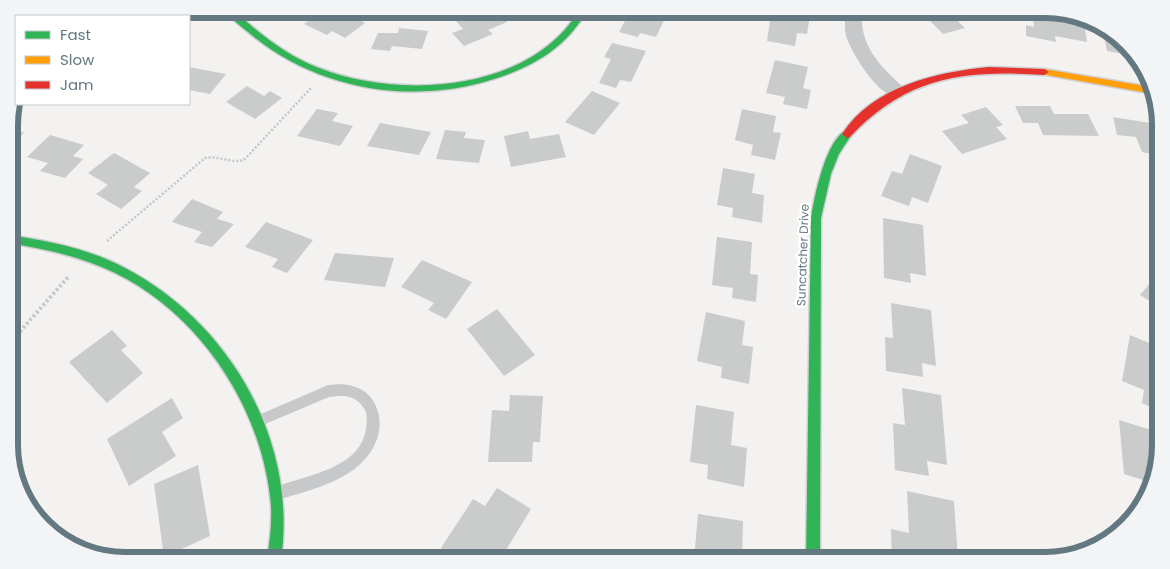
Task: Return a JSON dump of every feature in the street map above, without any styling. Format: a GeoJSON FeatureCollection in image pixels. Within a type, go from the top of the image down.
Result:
{"type":"FeatureCollection","features":[{"type":"Feature","properties":{"kind":"street"},"geometry":{"type":"LineString","coordinates":[[236,18],[271,47],[325,73],[380,88],[425,91],[448,89],[490,80],[536,60],[567,34],[579,18]]}},
{"type":"Feature","properties":{"kind":"street"},"geometry":{"type":"LineString","coordinates":[[853,18],[853,24],[859,46],[874,70],[896,92]]}},
{"type":"Feature","properties":{"kind":"street","name":"Suncatcher Drive"},"geometry":{"type":"LineString","coordinates":[[813,551],[816,218],[820,187],[834,150],[845,134],[880,102],[896,92],[946,75],[1004,70],[1067,75],[1146,90]]}},
{"type":"Feature","properties":{"kind":"street"},"geometry":{"type":"LineString","coordinates":[[18,241],[38,244],[97,261],[136,280],[167,300],[197,326],[210,341],[236,379],[257,421],[270,461],[276,493],[278,524],[275,552]]}},
{"type":"Feature","properties":{"kind":"lane"},"geometry":{"type":"LineString","coordinates":[[257,421],[328,391],[339,389],[354,392],[365,398],[372,410],[373,425],[370,439],[362,454],[350,465],[311,482],[276,493]]}},
{"type":"Feature","properties":{"kind":"path"},"geometry":{"type":"LineString","coordinates":[[107,241],[204,158],[212,156],[235,161],[244,160],[313,86]]}},
{"type":"Feature","properties":{"kind":"path"},"geometry":{"type":"LineString","coordinates":[[18,334],[70,276]]}},
{"type":"Feature","properties":{"kind":"building"},"geometry":{"type":"Polygon","coordinates":[[[312,18],[355,18],[365,23],[345,38],[332,31],[327,35],[304,24],[312,18]]]}},
{"type":"Feature","properties":{"kind":"building"},"geometry":{"type":"Polygon","coordinates":[[[464,18],[503,18],[507,22],[488,30],[493,34],[464,46],[452,33],[463,29],[456,21],[464,18]]]}},
{"type":"Feature","properties":{"kind":"building"},"geometry":{"type":"Polygon","coordinates":[[[636,18],[665,18],[656,37],[640,33],[638,37],[619,32],[626,19],[634,21],[636,18]]]}},
{"type":"Feature","properties":{"kind":"building"},"geometry":{"type":"Polygon","coordinates":[[[771,18],[810,18],[807,34],[797,33],[795,46],[767,41],[771,18]]]}},
{"type":"Feature","properties":{"kind":"building"},"geometry":{"type":"Polygon","coordinates":[[[927,18],[954,18],[965,28],[943,34],[927,18]]]}},
{"type":"Feature","properties":{"kind":"building"},"geometry":{"type":"Polygon","coordinates":[[[1033,18],[1060,18],[1080,23],[1084,25],[1087,42],[1055,36],[1056,42],[1026,36],[1026,25],[1034,27],[1033,18]]]}},
{"type":"Feature","properties":{"kind":"building"},"geometry":{"type":"Polygon","coordinates":[[[399,28],[428,31],[422,49],[392,46],[390,51],[371,49],[378,33],[398,33],[399,28]]]}},
{"type":"Feature","properties":{"kind":"building"},"geometry":{"type":"Polygon","coordinates":[[[1104,36],[1127,55],[1107,51],[1104,36]]]}},
{"type":"Feature","properties":{"kind":"building"},"geometry":{"type":"Polygon","coordinates":[[[612,43],[646,51],[631,82],[620,80],[616,88],[599,83],[611,59],[604,57],[612,43]]]}},
{"type":"Feature","properties":{"kind":"building"},"geometry":{"type":"Polygon","coordinates":[[[775,60],[808,67],[803,88],[811,90],[807,109],[783,104],[785,97],[766,93],[775,60]]]}},
{"type":"Feature","properties":{"kind":"building"},"geometry":{"type":"Polygon","coordinates":[[[190,67],[226,74],[210,94],[190,90],[190,67]]]}},
{"type":"Feature","properties":{"kind":"building"},"geometry":{"type":"Polygon","coordinates":[[[247,86],[264,96],[270,91],[282,98],[255,119],[226,102],[247,86]]]}},
{"type":"Feature","properties":{"kind":"building"},"geometry":{"type":"Polygon","coordinates":[[[592,91],[620,103],[594,135],[565,122],[592,91]]]}},
{"type":"Feature","properties":{"kind":"building"},"geometry":{"type":"Polygon","coordinates":[[[1015,106],[1050,106],[1054,114],[1088,114],[1099,136],[1043,135],[1038,123],[1023,123],[1015,106]]]}},
{"type":"Feature","properties":{"kind":"building"},"geometry":{"type":"Polygon","coordinates":[[[986,107],[1003,125],[996,127],[1007,139],[962,154],[942,131],[969,123],[961,115],[986,107]]]}},
{"type":"Feature","properties":{"kind":"building"},"geometry":{"type":"Polygon","coordinates":[[[317,109],[338,113],[332,121],[353,126],[340,146],[297,136],[317,109]]]}},
{"type":"Feature","properties":{"kind":"building"},"geometry":{"type":"Polygon","coordinates":[[[742,109],[776,116],[773,132],[781,133],[775,160],[751,155],[753,145],[735,140],[742,109]]]}},
{"type":"Feature","properties":{"kind":"building"},"geometry":{"type":"Polygon","coordinates":[[[1113,117],[1150,123],[1152,154],[1142,152],[1136,137],[1117,135],[1113,117]]]}},
{"type":"Feature","properties":{"kind":"building"},"geometry":{"type":"Polygon","coordinates":[[[380,123],[431,132],[419,155],[367,146],[380,123]]]}},
{"type":"Feature","properties":{"kind":"building"},"geometry":{"type":"Polygon","coordinates":[[[445,130],[466,132],[464,138],[485,140],[479,163],[436,159],[445,130]]]}},
{"type":"Feature","properties":{"kind":"building"},"geometry":{"type":"Polygon","coordinates":[[[528,131],[530,139],[559,134],[566,157],[511,167],[504,136],[528,131]]]}},
{"type":"Feature","properties":{"kind":"building"},"geometry":{"type":"Polygon","coordinates":[[[18,132],[24,132],[18,140],[18,132]]]}},
{"type":"Feature","properties":{"kind":"building"},"geometry":{"type":"Polygon","coordinates":[[[50,135],[84,145],[73,156],[83,159],[65,178],[40,171],[48,163],[27,157],[50,135]]]}},
{"type":"Feature","properties":{"kind":"building"},"geometry":{"type":"Polygon","coordinates":[[[114,153],[150,173],[134,187],[142,191],[121,209],[96,194],[108,185],[88,173],[114,153]]]}},
{"type":"Feature","properties":{"kind":"building"},"geometry":{"type":"Polygon","coordinates":[[[910,154],[942,166],[928,203],[912,197],[909,206],[881,196],[892,171],[902,174],[910,154]]]}},
{"type":"Feature","properties":{"kind":"building"},"geometry":{"type":"Polygon","coordinates":[[[723,168],[755,174],[752,193],[764,195],[762,223],[732,217],[733,208],[717,205],[723,168]]]}},
{"type":"Feature","properties":{"kind":"building"},"geometry":{"type":"Polygon","coordinates":[[[192,199],[223,212],[217,219],[234,224],[212,247],[194,242],[202,232],[172,222],[192,199]]]}},
{"type":"Feature","properties":{"kind":"building"},"geometry":{"type":"Polygon","coordinates":[[[883,218],[923,225],[926,276],[910,273],[911,283],[884,278],[883,218]]]}},
{"type":"Feature","properties":{"kind":"building"},"geometry":{"type":"Polygon","coordinates":[[[266,222],[313,240],[287,273],[272,267],[278,259],[245,247],[266,222]]]}},
{"type":"Feature","properties":{"kind":"building"},"geometry":{"type":"Polygon","coordinates":[[[717,237],[752,242],[750,274],[758,275],[756,302],[732,298],[733,288],[712,285],[717,237]]]}},
{"type":"Feature","properties":{"kind":"building"},"geometry":{"type":"Polygon","coordinates":[[[335,253],[394,258],[385,287],[324,280],[335,253]]]}},
{"type":"Feature","properties":{"kind":"building"},"geometry":{"type":"Polygon","coordinates":[[[422,260],[472,282],[446,319],[428,310],[434,303],[401,287],[422,260]]]}},
{"type":"Feature","properties":{"kind":"building"},"geometry":{"type":"Polygon","coordinates":[[[1152,281],[1152,303],[1140,295],[1152,281]]]}},
{"type":"Feature","properties":{"kind":"building"},"geometry":{"type":"Polygon","coordinates":[[[891,303],[931,310],[936,366],[922,363],[923,377],[886,371],[885,337],[893,338],[891,303]]]}},
{"type":"Feature","properties":{"kind":"building"},"geometry":{"type":"Polygon","coordinates":[[[497,309],[535,355],[504,376],[467,329],[497,309]]]}},
{"type":"Feature","properties":{"kind":"building"},"geometry":{"type":"Polygon","coordinates":[[[706,312],[745,321],[742,345],[753,347],[749,384],[721,378],[722,367],[697,361],[706,312]]]}},
{"type":"Feature","properties":{"kind":"building"},"geometry":{"type":"Polygon","coordinates":[[[112,330],[127,346],[121,350],[143,373],[107,403],[69,362],[112,330]]]}},
{"type":"Feature","properties":{"kind":"building"},"geometry":{"type":"Polygon","coordinates":[[[1130,335],[1152,344],[1152,408],[1142,403],[1144,390],[1122,381],[1130,335]]]}},
{"type":"Feature","properties":{"kind":"building"},"geometry":{"type":"Polygon","coordinates":[[[902,388],[941,395],[947,465],[927,461],[929,476],[895,470],[893,423],[905,425],[902,388]]]}},
{"type":"Feature","properties":{"kind":"building"},"geometry":{"type":"Polygon","coordinates":[[[510,395],[543,396],[540,442],[533,442],[532,462],[488,462],[492,410],[509,411],[510,395]]]}},
{"type":"Feature","properties":{"kind":"building"},"geometry":{"type":"Polygon","coordinates":[[[172,398],[183,418],[162,432],[176,456],[129,486],[107,439],[172,398]]]}},
{"type":"Feature","properties":{"kind":"building"},"geometry":{"type":"Polygon","coordinates":[[[696,405],[734,412],[731,445],[747,448],[744,487],[707,479],[708,465],[690,462],[696,405]]]}},
{"type":"Feature","properties":{"kind":"building"},"geometry":{"type":"Polygon","coordinates":[[[1119,420],[1152,430],[1152,459],[1146,481],[1124,474],[1119,420]]]}},
{"type":"Feature","properties":{"kind":"building"},"geometry":{"type":"Polygon","coordinates":[[[198,465],[210,536],[175,552],[163,552],[154,484],[198,465]]]}},
{"type":"Feature","properties":{"kind":"building"},"geometry":{"type":"Polygon","coordinates":[[[497,488],[531,509],[505,552],[446,552],[441,548],[473,499],[485,506],[497,488]]]}},
{"type":"Feature","properties":{"kind":"building"},"geometry":{"type":"Polygon","coordinates":[[[907,491],[954,501],[957,551],[892,551],[891,529],[909,533],[907,491]]]}},
{"type":"Feature","properties":{"kind":"building"},"geometry":{"type":"Polygon","coordinates":[[[698,514],[743,521],[742,551],[695,551],[698,514]]]}},
{"type":"Feature","properties":{"kind":"traffic: fast"},"geometry":{"type":"LineString","coordinates":[[237,18],[273,47],[290,58],[316,70],[342,79],[397,89],[453,86],[480,81],[507,72],[530,62],[551,48],[570,31],[578,18]]}},
{"type":"Feature","properties":{"kind":"traffic: fast"},"geometry":{"type":"LineString","coordinates":[[813,551],[816,218],[829,163],[847,134]]}},
{"type":"Feature","properties":{"kind":"traffic: fast"},"geometry":{"type":"LineString","coordinates":[[18,241],[66,251],[121,271],[151,288],[178,310],[204,336],[226,365],[245,396],[261,428],[271,462],[277,496],[278,512],[275,552]]}},
{"type":"Feature","properties":{"kind":"traffic: slow"},"geometry":{"type":"LineString","coordinates":[[1044,72],[1146,90]]}},
{"type":"Feature","properties":{"kind":"traffic: jam"},"geometry":{"type":"LineString","coordinates":[[847,134],[866,114],[887,98],[936,78],[989,70],[1044,72]]}}]}
